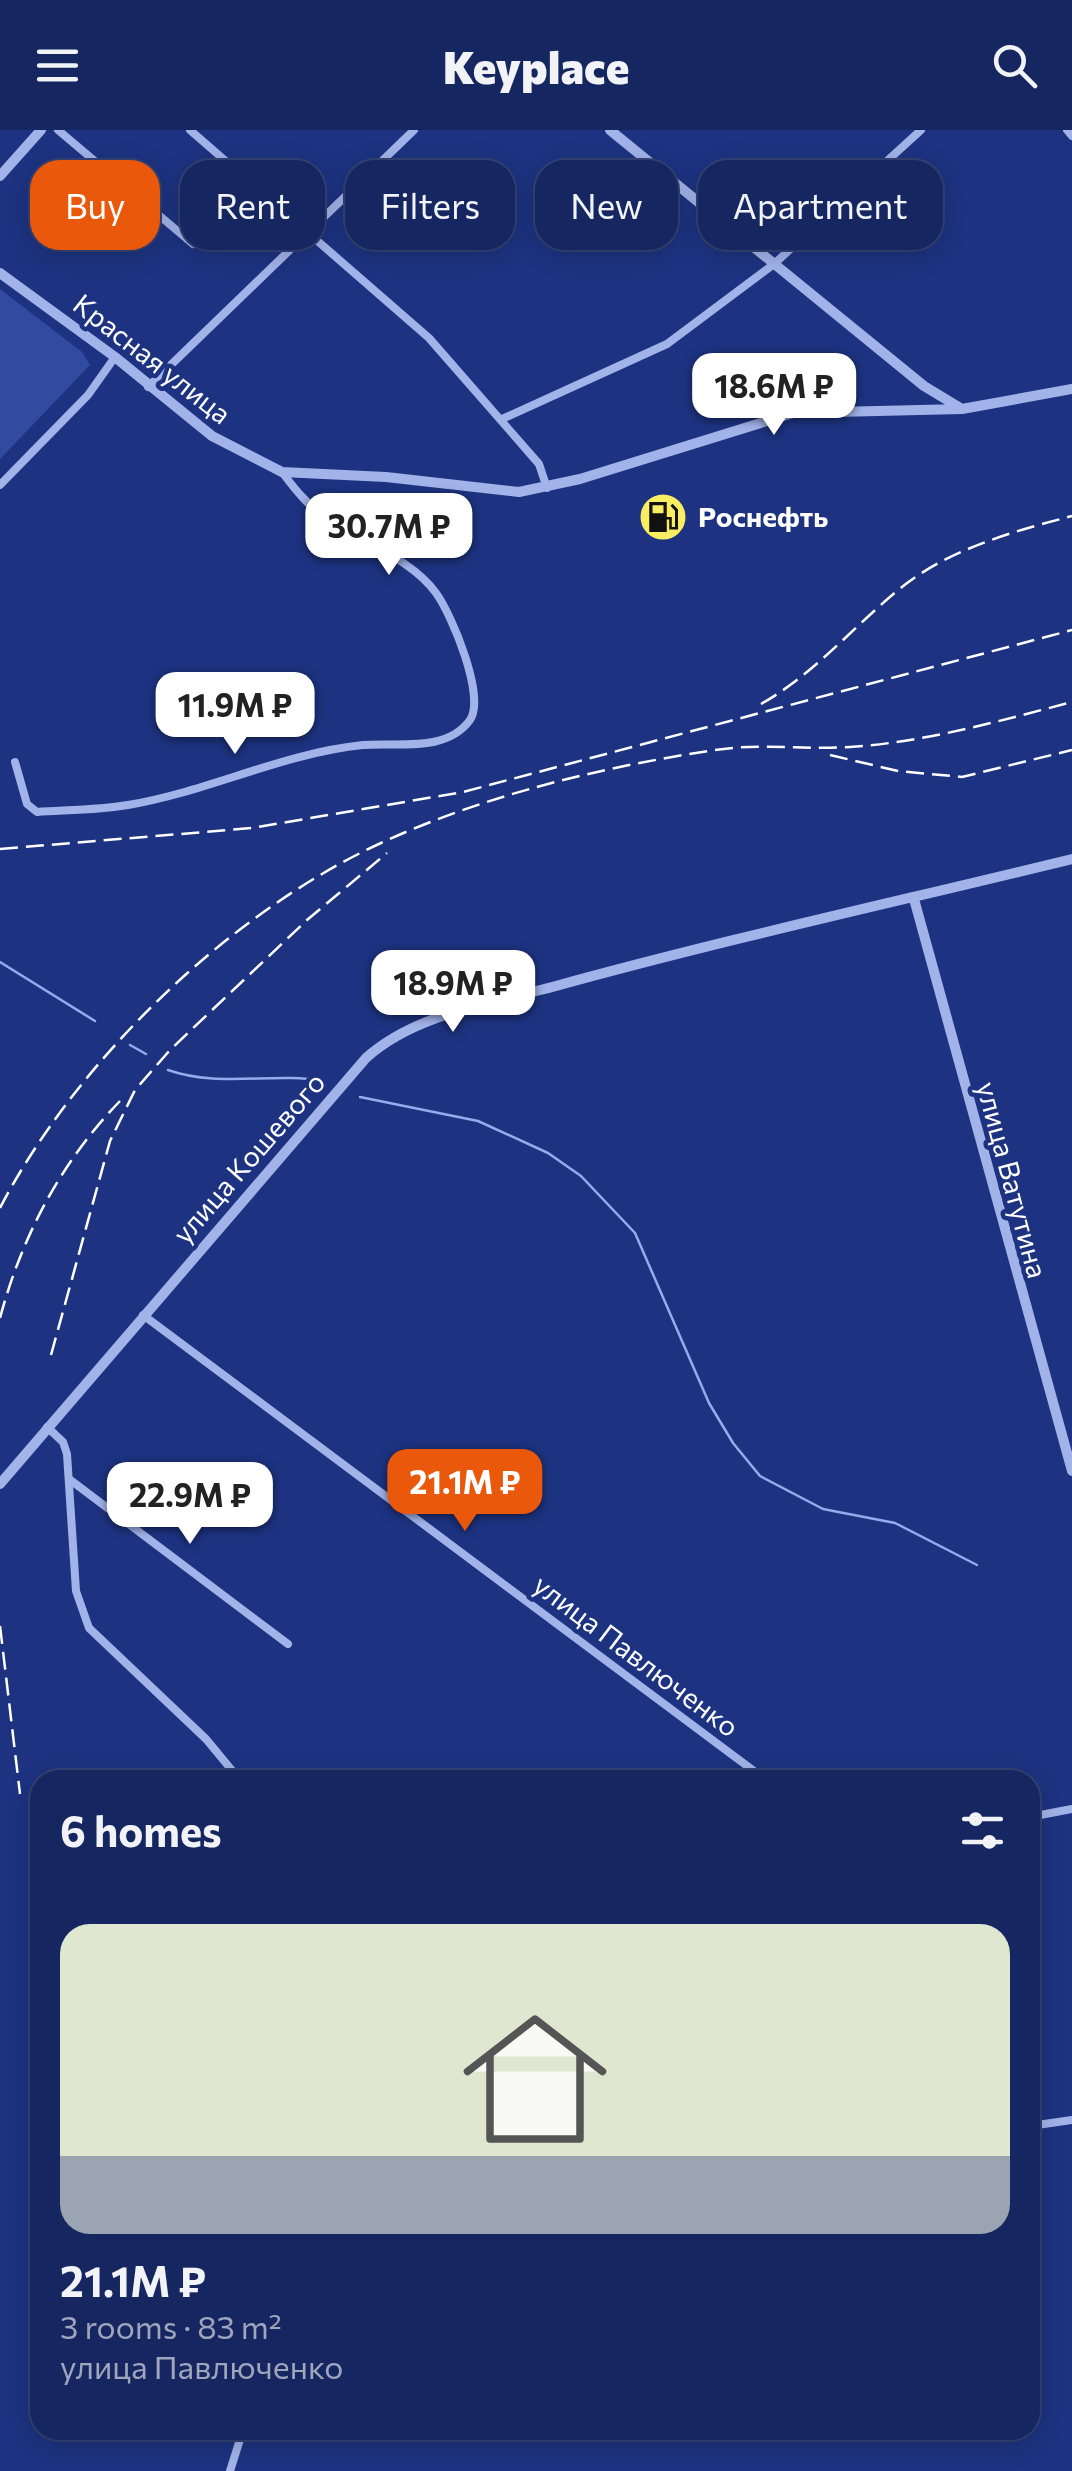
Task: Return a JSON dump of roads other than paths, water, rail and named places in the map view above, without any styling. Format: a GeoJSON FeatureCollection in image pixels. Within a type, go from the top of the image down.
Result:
{"type":"FeatureCollection","features":[{"type":"Feature","properties":{"kind":"street"},"geometry":{"type":"LineString","coordinates":[[0,176],[40,130]]}},
{"type":"Feature","properties":{"kind":"street"},"geometry":{"type":"LineString","coordinates":[[58,130],[180,233]]}},
{"type":"Feature","properties":{"kind":"street"},"geometry":{"type":"LineString","coordinates":[[190,130],[225,160]]}},
{"type":"Feature","properties":{"kind":"street"},"geometry":{"type":"LineString","coordinates":[[325,216],[414,130]]}},
{"type":"Feature","properties":{"kind":"street"},"geometry":{"type":"LineString","coordinates":[[610,130],[924,386],[962,409]]}},
{"type":"Feature","properties":{"kind":"street"},"geometry":{"type":"LineString","coordinates":[[502,418],[667,344],[774,264],[921,130]]}},
{"type":"Feature","properties":{"kind":"street"},"geometry":{"type":"LineString","coordinates":[[1068,130],[1072,136]]}},
{"type":"Feature","properties":{"kind":"street"},"geometry":{"type":"LineString","coordinates":[[325,246],[428,338],[502,418],[539,464],[547,488]]}},
{"type":"Feature","properties":{"kind":"street"},"geometry":{"type":"LineString","coordinates":[[148,387],[290,250]]}},
{"type":"Feature","properties":{"kind":"street","name":"Красная улица"},"geometry":{"type":"LineString","coordinates":[[0,272],[115,357],[212,436],[282,472],[444,482],[479,491],[547,488],[792,413],[962,409],[1072,389]]}},
{"type":"Feature","properties":{"kind":"street"},"geometry":{"type":"LineString","coordinates":[[0,485],[88,395],[115,357]]}},
{"type":"Feature","properties":{"kind":"street","name":"Красная улица"},"geometry":{"type":"LineString","coordinates":[[15,762],[26,804],[37,812],[128,805],[312,755],[363,745],[432,742],[460,730],[474,712],[476,691],[454,627],[433,588],[376,547],[328,520],[303,500],[282,472]]}},
{"type":"Feature","properties":{"kind":"street","name":"улица Кошевого"},"geometry":{"type":"LineString","coordinates":[[0,1484],[366,1058],[396,1035],[443,1017],[627,966],[1072,860]]}},
{"type":"Feature","properties":{"kind":"street","name":"улица Ватутина"},"geometry":{"type":"LineString","coordinates":[[914,899],[1072,1471]]}},
{"type":"Feature","properties":{"kind":"street","name":"улица Павлюченко"},"geometry":{"type":"LineString","coordinates":[[143,1314],[753,1770]]}},
{"type":"Feature","properties":{"kind":"street"},"geometry":{"type":"LineString","coordinates":[[47,1427],[63,1442],[70,1479],[76,1590],[89,1628],[206,1739],[232,1770]]}},
{"type":"Feature","properties":{"kind":"street"},"geometry":{"type":"LineString","coordinates":[[70,1479],[288,1644]]}},
{"type":"Feature","properties":{"kind":"street"},"geometry":{"type":"LineString","coordinates":[[1040,1815],[1072,1809]]}},
{"type":"Feature","properties":{"kind":"street"},"geometry":{"type":"LineString","coordinates":[[1040,2125],[1072,2120]]}},
{"type":"Feature","properties":{"kind":"street"},"geometry":{"type":"LineString","coordinates":[[230,2471],[241,2440]]}},
{"type":"Feature","properties":{"kind":"waterway"},"geometry":{"type":"LineString","coordinates":[[0,962],[95,1021]]}},
{"type":"Feature","properties":{"kind":"waterway"},"geometry":{"type":"LineString","coordinates":[[130,1045],[146,1054]]}},
{"type":"Feature","properties":{"kind":"waterway"},"geometry":{"type":"LineString","coordinates":[[168,1070],[207,1078],[324,1081]]}},
{"type":"Feature","properties":{"kind":"waterway"},"geometry":{"type":"LineString","coordinates":[[360,1097],[478,1121],[548,1153],[581,1176],[635,1233],[709,1403],[733,1443],[760,1476],[823,1509],[895,1523],[977,1565]]}},
{"type":"Feature","properties":{"kind":"railway"},"geometry":{"type":"LineString","coordinates":[[761,704],[815,665],[897,591],[936,564],[1003,536],[1072,516]]}},
{"type":"Feature","properties":{"kind":"railway"},"geometry":{"type":"LineString","coordinates":[[0,849],[252,828],[463,792],[1072,630]]}},
{"type":"Feature","properties":{"kind":"railway"},"geometry":{"type":"LineString","coordinates":[[0,1208],[71,1098],[162,996],[268,909],[381,843],[503,797],[630,765],[732,748],[850,747],[906,741],[1072,702]]}},
{"type":"Feature","properties":{"kind":"railway"},"geometry":{"type":"LineString","coordinates":[[830,755],[898,771],[962,777],[1072,750]]}},
{"type":"Feature","properties":{"kind":"railway"},"geometry":{"type":"LineString","coordinates":[[51,1355],[110,1141],[135,1090],[170,1050],[307,920],[387,853]]}},
{"type":"Feature","properties":{"kind":"railway"},"geometry":{"type":"LineString","coordinates":[[0,1318],[20,1258],[46,1202],[79,1149],[120,1101]]}},
{"type":"Feature","properties":{"kind":"railway"},"geometry":{"type":"LineString","coordinates":[[0,1626],[20,1794]]}},
{"type":"Feature","properties":{"kind":"place","name":"Роснефть"},"geometry":{"type":"Point","coordinates":[663,517]}}]}
